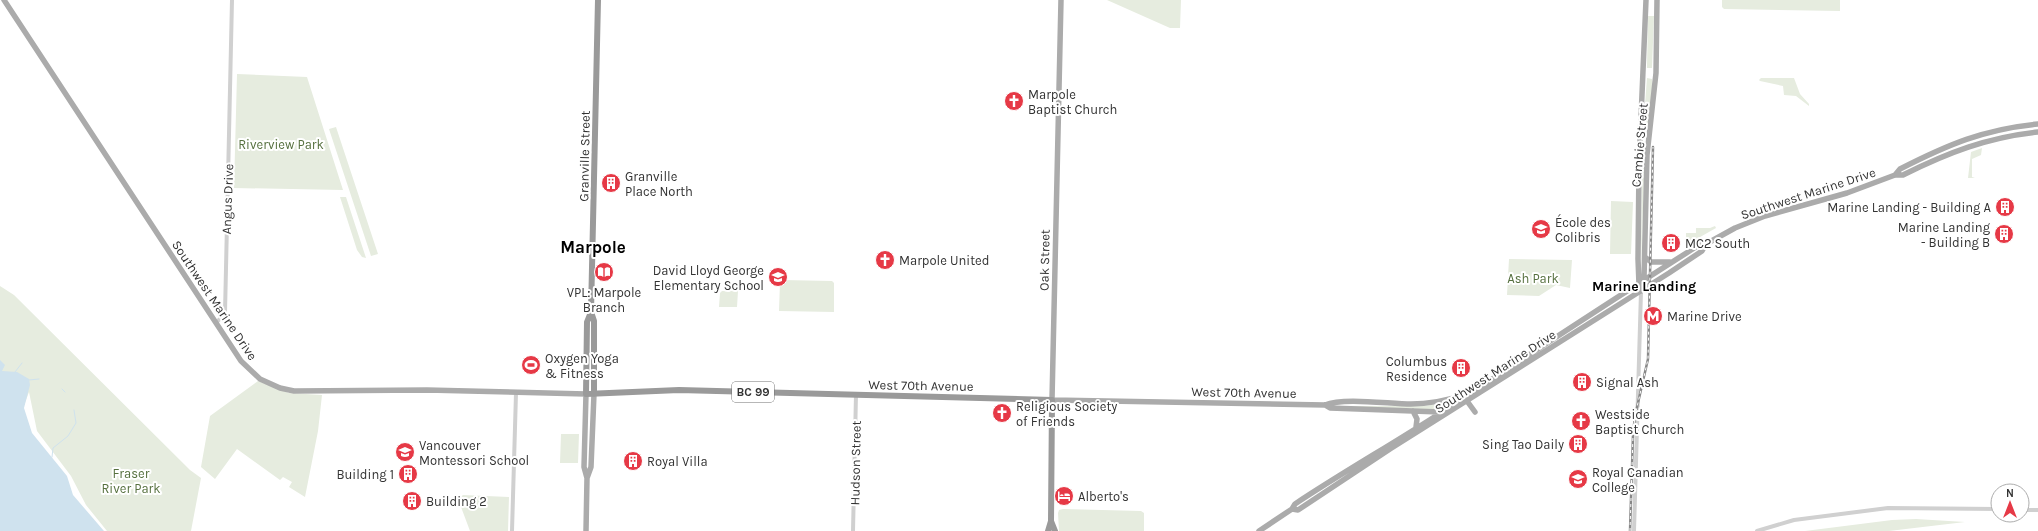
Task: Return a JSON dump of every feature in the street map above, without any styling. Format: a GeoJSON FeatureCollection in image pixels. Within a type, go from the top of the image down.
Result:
{"type":"FeatureCollection","features":[{"type":"Feature","properties":{"kind":"highway","name":"Granville Street"},"geometry":{"type":"LineString","coordinates":[[594,394],[594,322],[591,312],[598,0]]}},
{"type":"Feature","properties":{"kind":"highway","name":"Granville Street"},"geometry":{"type":"LineString","coordinates":[[586,394],[587,322],[591,312]]}},
{"type":"Feature","properties":{"kind":"highway","name":"West 70th Avenue"},"geometry":{"type":"LineString","coordinates":[[586,394],[655,390],[1052,400]]}},
{"type":"Feature","properties":{"kind":"highway","name":"Oak Street"},"geometry":{"type":"LineString","coordinates":[[1048,531],[1051,521],[1052,400]]}},
{"type":"Feature","properties":{"kind":"highway","name":"Oak Street"},"geometry":{"type":"LineString","coordinates":[[1051,521],[1055,531]]}},
{"type":"Feature","properties":{"kind":"main road","name":"Southwest Marine Drive"},"geometry":{"type":"LineString","coordinates":[[4,0],[242,361],[260,379],[280,388],[302,391],[427,390],[516,393]]}},
{"type":"Feature","properties":{"kind":"main road","name":"Oak Street"},"geometry":{"type":"LineString","coordinates":[[1052,400],[1061,0]]}},
{"type":"Feature","properties":{"kind":"main road","name":"Cambie Street"},"geometry":{"type":"LineString","coordinates":[[1641,291],[1639,165],[1646,0]]}},
{"type":"Feature","properties":{"kind":"main road","name":"Cambie Street"},"geometry":{"type":"LineString","coordinates":[[1641,281],[1645,256],[1647,154],[1655,78],[1657,0]]}},
{"type":"Feature","properties":{"kind":"main road","name":"Southwest Marine Drive"},"geometry":{"type":"LineString","coordinates":[[1895,175],[1900,169],[1961,140],[2002,129],[2038,124]]}},
{"type":"Feature","properties":{"kind":"main road","name":"Southwest Marine Drive"},"geometry":{"type":"LineString","coordinates":[[1259,531],[1292,509],[1295,504],[1441,412],[1641,281],[1699,245],[1706,244],[1735,228],[1765,216],[1847,194],[1895,175],[1903,175],[1966,147],[2004,137],[2038,132]]}},
{"type":"Feature","properties":{"kind":"main road","name":"Southwest Marine Drive"},"geometry":{"type":"LineString","coordinates":[[1292,509],[1298,510],[1641,291],[1702,251],[1706,244]]}},
{"type":"Feature","properties":{"kind":"main road"},"geometry":{"type":"LineString","coordinates":[[1645,256],[1651,262],[1672,262]]}},
{"type":"Feature","properties":{"kind":"main road","name":"West 70th Avenue"},"geometry":{"type":"LineString","coordinates":[[1052,400],[1325,405],[1330,403],[1357,402],[1425,404],[1445,401],[1470,392]]}},
{"type":"Feature","properties":{"kind":"main road","name":"West 70th Avenue"},"geometry":{"type":"LineString","coordinates":[[516,393],[586,394]]}},
{"type":"Feature","properties":{"kind":"main road","name":"Granville Street"},"geometry":{"type":"LineString","coordinates":[[586,394],[584,467],[587,478],[586,531]]}},
{"type":"Feature","properties":{"kind":"main road","name":"Granville Street"},"geometry":{"type":"LineString","coordinates":[[587,478],[591,467],[594,394]]}},
{"type":"Feature","properties":{"kind":"main road"},"geometry":{"type":"LineString","coordinates":[[1467,401],[1474,412]]}},
{"type":"Feature","properties":{"kind":"main road","name":"West 70th Avenue"},"geometry":{"type":"LineString","coordinates":[[1325,405],[1330,408],[1450,413]]}},
{"type":"Feature","properties":{"kind":"main road"},"geometry":{"type":"LineString","coordinates":[[1413,412],[1417,418],[1416,427]]}},
{"type":"Feature","properties":{"kind":"street","name":"Angus Drive"},"geometry":{"type":"LineString","coordinates":[[217,322],[225,313],[232,0]]}},
{"type":"Feature","properties":{"kind":"street","name":"Cambie Street"},"geometry":{"type":"LineString","coordinates":[[1634,531],[1638,412],[1638,337],[1641,291]]}},
{"type":"Feature","properties":{"kind":"street"},"geometry":{"type":"LineString","coordinates":[[512,531],[516,393]]}},
{"type":"Feature","properties":{"kind":"street","name":"Hudson Street"},"geometry":{"type":"LineString","coordinates":[[853,531],[856,394]]}},
{"type":"Feature","properties":{"kind":"street"},"geometry":{"type":"LineString","coordinates":[[1757,531],[1794,520],[1888,508],[1990,509]]}},
{"type":"Feature","properties":{"kind":"green space"},"geometry":{"type":"Polygon","coordinates":[[[1107,0],[1181,0],[1180,28],[1170,28],[1107,0]]]}},
{"type":"Feature","properties":{"kind":"green space"},"geometry":{"type":"Polygon","coordinates":[[[1722,0],[1840,0],[1840,11],[1724,9],[1722,7],[1722,0]]]}},
{"type":"Feature","properties":{"kind":"green space"},"geometry":{"type":"Polygon","coordinates":[[[1648,16],[1654,16],[1652,68],[1647,68],[1648,16]]]}},
{"type":"Feature","properties":{"kind":"green space","name":"Riverview Park"},"geometry":{"type":"Polygon","coordinates":[[[237,74],[307,77],[343,190],[234,188],[237,74]]]}},
{"type":"Feature","properties":{"kind":"green space"},"geometry":{"type":"Polygon","coordinates":[[[1647,78],[1652,79],[1652,96],[1647,128],[1643,130],[1647,78]]]}},
{"type":"Feature","properties":{"kind":"green space"},"geometry":{"type":"Polygon","coordinates":[[[1761,78],[1794,78],[1800,94],[1809,106],[1796,96],[1784,95],[1783,86],[1760,81],[1759,80],[1761,78]]]}},
{"type":"Feature","properties":{"kind":"green space"},"geometry":{"type":"Polygon","coordinates":[[[336,127],[378,254],[371,256],[329,129],[336,127]]]}},
{"type":"Feature","properties":{"kind":"green space"},"geometry":{"type":"Polygon","coordinates":[[[1642,140],[1645,142],[1641,272],[1642,140]]]}},
{"type":"Feature","properties":{"kind":"green space"},"geometry":{"type":"Polygon","coordinates":[[[1982,148],[1981,155],[1972,159],[1972,177],[1975,178],[1968,178],[1971,152],[1982,148]]]}},
{"type":"Feature","properties":{"kind":"green space"},"geometry":{"type":"Polygon","coordinates":[[[340,197],[346,197],[366,258],[362,257],[357,250],[340,197]]]}},
{"type":"Feature","properties":{"kind":"green space"},"geometry":{"type":"Polygon","coordinates":[[[1611,201],[1633,202],[1631,254],[1610,254],[1611,201]]]}},
{"type":"Feature","properties":{"kind":"green space"},"geometry":{"type":"Polygon","coordinates":[[[1715,226],[1716,228],[1686,245],[1686,233],[1696,233],[1696,228],[1710,228],[1715,226]]]}},
{"type":"Feature","properties":{"kind":"green space","name":"Ash Park"},"geometry":{"type":"Polygon","coordinates":[[[1509,259],[1572,260],[1570,288],[1556,285],[1539,296],[1507,295],[1509,259]]]}},
{"type":"Feature","properties":{"kind":"green space"},"geometry":{"type":"Polygon","coordinates":[[[782,280],[832,281],[834,283],[834,312],[779,311],[780,282],[782,280]]]}},
{"type":"Feature","properties":{"kind":"green space","name":"Fraser River Park"},"geometry":{"type":"Polygon","coordinates":[[[0,286],[14,295],[190,470],[201,478],[191,531],[107,531],[86,505],[71,476],[37,431],[29,392],[23,408],[0,385],[0,286]]]}},
{"type":"Feature","properties":{"kind":"green space"},"geometry":{"type":"Polygon","coordinates":[[[722,291],[738,291],[737,307],[719,307],[720,293],[722,291]]]}},
{"type":"Feature","properties":{"kind":"green space"},"geometry":{"type":"Polygon","coordinates":[[[258,381],[289,393],[322,395],[318,431],[305,497],[289,487],[292,482],[283,477],[280,480],[237,449],[215,479],[201,467],[210,416],[258,381]]]}},
{"type":"Feature","properties":{"kind":"green space"},"geometry":{"type":"Polygon","coordinates":[[[1446,403],[1436,410],[1331,406],[1424,406],[1446,403]]]}},
{"type":"Feature","properties":{"kind":"green space"},"geometry":{"type":"Polygon","coordinates":[[[561,434],[579,434],[578,463],[560,463],[561,434]]]}},
{"type":"Feature","properties":{"kind":"green space"},"geometry":{"type":"Polygon","coordinates":[[[463,495],[509,497],[508,531],[470,531],[458,499],[463,495]]]}},
{"type":"Feature","properties":{"kind":"green space"},"geometry":{"type":"Polygon","coordinates":[[[1059,510],[1141,511],[1144,513],[1144,531],[1059,531],[1058,513],[1059,510]]]}},
{"type":"Feature","properties":{"kind":"green space"},"geometry":{"type":"Polygon","coordinates":[[[1916,519],[1965,522],[1889,531],[1805,531],[1892,520],[1916,519]]]}},
{"type":"Feature","properties":{"kind":"water"},"geometry":{"type":"Polygon","coordinates":[[[0,360],[5,365],[2,371],[17,372],[29,379],[30,385],[24,408],[32,433],[67,476],[73,495],[104,531],[0,531],[0,360]]]}},
{"type":"Feature","properties":{"kind":"waterway"},"geometry":{"type":"LineString","coordinates":[[15,372],[22,363]]}},
{"type":"Feature","properties":{"kind":"waterway"},"geometry":{"type":"LineString","coordinates":[[29,380],[39,379]]}},
{"type":"Feature","properties":{"kind":"waterway"},"geometry":{"type":"LineString","coordinates":[[62,389],[65,392]]}},
{"type":"Feature","properties":{"kind":"waterway"},"geometry":{"type":"LineString","coordinates":[[52,457],[53,448],[68,436],[76,423],[74,410]]}},
{"type":"Feature","properties":{"kind":"railway"},"geometry":{"type":"LineString","coordinates":[[1630,531],[1633,435],[1635,416],[1648,359],[1653,147]]}},
{"type":"Feature","properties":{"kind":"place","name":"Marpole Baptist Church"},"geometry":{"type":"Point","coordinates":[1014,101]}},
{"type":"Feature","properties":{"kind":"place","name":"Granville Place North"},"geometry":{"type":"Point","coordinates":[611,183]}},
{"type":"Feature","properties":{"kind":"place","name":"Marine Landing - Building A"},"geometry":{"type":"Point","coordinates":[2005,207]}},
{"type":"Feature","properties":{"kind":"place","name":"École des Colibris"},"geometry":{"type":"Point","coordinates":[1541,229]}},
{"type":"Feature","properties":{"kind":"place","name":"Marine Landing - Building B"},"geometry":{"type":"Point","coordinates":[2004,234]}},
{"type":"Feature","properties":{"kind":"place","name":"MC2 South"},"geometry":{"type":"Point","coordinates":[1671,243]}},
{"type":"Feature","properties":{"kind":"place","name":"Marpole United"},"geometry":{"type":"Point","coordinates":[885,260]}},
{"type":"Feature","properties":{"kind":"place","name":"VPL: Marpole Branch"},"geometry":{"type":"Point","coordinates":[604,272]}},
{"type":"Feature","properties":{"kind":"place","name":"David Lloyd George Elementary School"},"geometry":{"type":"Point","coordinates":[778,277]}},
{"type":"Feature","properties":{"kind":"place","name":"Marine Drive"},"geometry":{"type":"Point","coordinates":[1653,316]}},
{"type":"Feature","properties":{"kind":"place","name":"Oxygen Yoga & Fitness"},"geometry":{"type":"Point","coordinates":[531,365]}},
{"type":"Feature","properties":{"kind":"place","name":"Columbus Residence"},"geometry":{"type":"Point","coordinates":[1461,368]}},
{"type":"Feature","properties":{"kind":"place","name":"Signal Ash"},"geometry":{"type":"Point","coordinates":[1582,382]}},
{"type":"Feature","properties":{"kind":"place","name":"Religious Society of Friends"},"geometry":{"type":"Point","coordinates":[1002,413]}},
{"type":"Feature","properties":{"kind":"place","name":"Westside Baptist Church"},"geometry":{"type":"Point","coordinates":[1581,421]}},
{"type":"Feature","properties":{"kind":"place","name":"Sing Tao Daily"},"geometry":{"type":"Point","coordinates":[1578,444]}},
{"type":"Feature","properties":{"kind":"place","name":"Vancouver Montessori School"},"geometry":{"type":"Point","coordinates":[405,452]}},
{"type":"Feature","properties":{"kind":"place","name":"Royal Villa"},"geometry":{"type":"Point","coordinates":[633,461]}},
{"type":"Feature","properties":{"kind":"place","name":"Building 1"},"geometry":{"type":"Point","coordinates":[408,474]}},
{"type":"Feature","properties":{"kind":"place","name":"Royal Canadian College"},"geometry":{"type":"Point","coordinates":[1578,479]}},
{"type":"Feature","properties":{"kind":"place","name":"Alberto's"},"geometry":{"type":"Point","coordinates":[1064,496]}},
{"type":"Feature","properties":{"kind":"place","name":"Building 2"},"geometry":{"type":"Point","coordinates":[412,501]}},
{"type":"Feature","properties":{"kind":"district","name":"Marpole"},"geometry":{"type":"Point","coordinates":[593,247]}},
{"type":"Feature","properties":{"kind":"district","name":"Marine Landing"},"geometry":{"type":"Point","coordinates":[1644,286]}}]}
